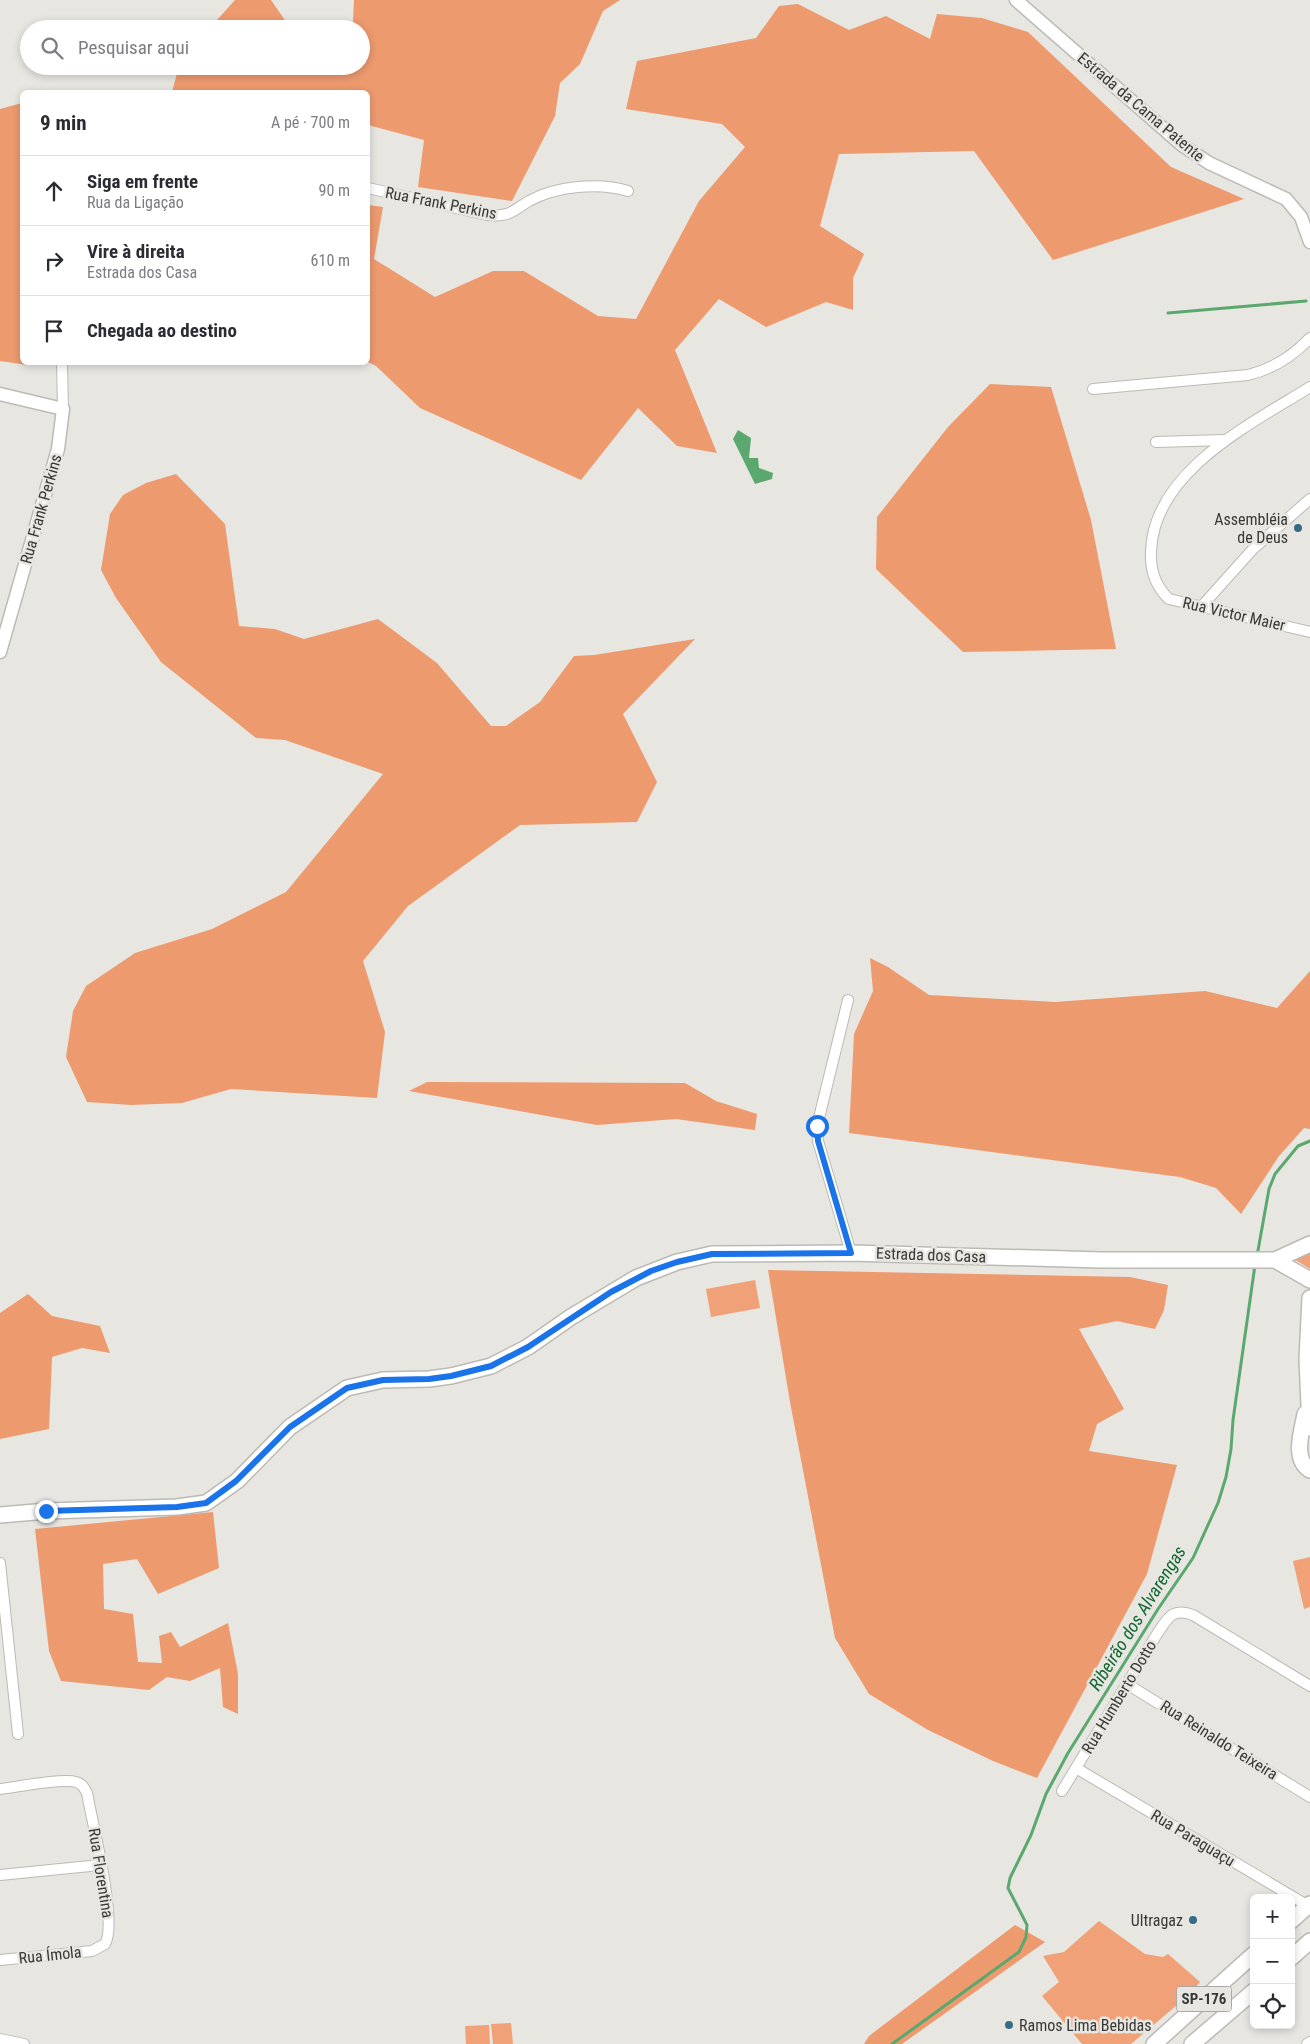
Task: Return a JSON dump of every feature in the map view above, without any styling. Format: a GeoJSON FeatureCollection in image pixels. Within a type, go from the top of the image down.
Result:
{"type":"FeatureCollection","features":[{"type":"Feature","properties":{"kind":"main road"},"geometry":{"type":"LineString","coordinates":[[1270,1260],[1310,1244]]}},
{"type":"Feature","properties":{"kind":"main road","name":"Estrada dos Casa"},"geometry":{"type":"LineString","coordinates":[[0,1515],[46,1511],[86,1512],[201,1504],[236,1481],[290,1427],[347,1388],[383,1380],[436,1378],[491,1366],[528,1347],[611,1292],[651,1271],[677,1262],[712,1254],[851,1253],[1102,1260],[1270,1260]]}},
{"type":"Feature","properties":{"kind":"main road"},"geometry":{"type":"LineString","coordinates":[[1270,1260],[1292,1269],[1310,1280]]}},
{"type":"Feature","properties":{"kind":"main road"},"geometry":{"type":"LineString","coordinates":[[1292,1269],[1309,1301],[1308,1392],[1310,1428]]}},
{"type":"Feature","properties":{"kind":"main road"},"geometry":{"type":"LineString","coordinates":[[1308,1392],[1300,1456],[1303,1465],[1310,1470]]}},
{"type":"Feature","properties":{"kind":"main road"},"geometry":{"type":"LineString","coordinates":[[1295,1917],[1309,1905]]}},
{"type":"Feature","properties":{"kind":"main road"},"geometry":{"type":"LineString","coordinates":[[1295,1954],[1310,1941]]}},
{"type":"Feature","properties":{"kind":"main road","name":"SP-176"},"geometry":{"type":"LineString","coordinates":[[1154,2044],[1250,1958]]}},
{"type":"Feature","properties":{"kind":"main road","name":"SP-176"},"geometry":{"type":"LineString","coordinates":[[1192,2044],[1250,1994]]}},
{"type":"Feature","properties":{"kind":"street","name":"Estrada da Cama Patente"},"geometry":{"type":"LineString","coordinates":[[1016,0],[1182,145],[1209,163],[1286,199],[1301,217],[1310,242]]}},
{"type":"Feature","properties":{"kind":"street","name":"Rua Frank Perkins"},"geometry":{"type":"LineString","coordinates":[[370,188],[501,216],[516,211],[530,201],[558,192],[599,185],[628,191]]}},
{"type":"Feature","properties":{"kind":"street"},"geometry":{"type":"LineString","coordinates":[[1093,389],[1248,375],[1266,370],[1284,361],[1310,338]]}},
{"type":"Feature","properties":{"kind":"street","name":"Rua Frank Perkins"},"geometry":{"type":"LineString","coordinates":[[0,652],[58,448],[63,409],[62,365]]}},
{"type":"Feature","properties":{"kind":"street","name":"Rua Victor Maier"},"geometry":{"type":"LineString","coordinates":[[1310,387],[1225,440],[1185,476],[1169,497],[1156,523],[1151,542],[1154,577],[1160,590],[1169,599],[1310,631]]}},
{"type":"Feature","properties":{"kind":"street"},"geometry":{"type":"LineString","coordinates":[[0,394],[63,409]]}},
{"type":"Feature","properties":{"kind":"street"},"geometry":{"type":"LineString","coordinates":[[1156,442],[1225,440]]}},
{"type":"Feature","properties":{"kind":"street"},"geometry":{"type":"LineString","coordinates":[[1201,607],[1253,549],[1310,499]]}},
{"type":"Feature","properties":{"kind":"street"},"geometry":{"type":"LineString","coordinates":[[848,1000],[817,1126],[818,1141],[851,1253]]}},
{"type":"Feature","properties":{"kind":"street"},"geometry":{"type":"LineString","coordinates":[[0,1563],[18,1734]]}},
{"type":"Feature","properties":{"kind":"street","name":"Rua Humberto Dotto"},"geometry":{"type":"LineString","coordinates":[[1062,1791],[1170,1616],[1182,1611],[1193,1615],[1310,1686]]}},
{"type":"Feature","properties":{"kind":"street","name":"Rua Reinaldo Teixeira"},"geometry":{"type":"LineString","coordinates":[[1127,1684],[1310,1797]]}},
{"type":"Feature","properties":{"kind":"street","name":"Rua Paraguaçu"},"geometry":{"type":"LineString","coordinates":[[1076,1768],[1309,1905]]}},
{"type":"Feature","properties":{"kind":"street","name":"Rua Florentina"},"geometry":{"type":"LineString","coordinates":[[0,1789],[76,1782],[83,1786],[87,1794],[110,1930],[109,1938],[100,1948]]}},
{"type":"Feature","properties":{"kind":"street"},"geometry":{"type":"LineString","coordinates":[[0,1875],[100,1865]]}},
{"type":"Feature","properties":{"kind":"street","name":"Rua Ímola"},"geometry":{"type":"LineString","coordinates":[[0,1960],[82,1952],[100,1948]]}},
{"type":"Feature","properties":{"kind":"street"},"geometry":{"type":"LineString","coordinates":[[0,2039],[24,2044]]}},
{"type":"Feature","properties":{"kind":"shaded area"},"geometry":{"type":"Polygon","coordinates":[[[235,0],[271,0],[285,20],[217,20],[235,0]]]}},
{"type":"Feature","properties":{"kind":"shaded area"},"geometry":{"type":"Polygon","coordinates":[[[354,0],[620,0],[603,11],[580,64],[560,83],[555,116],[512,201],[418,187],[424,140],[370,126],[370,90],[173,90],[177,75],[370,75],[370,20],[353,20],[354,0]]]}},
{"type":"Feature","properties":{"kind":"shaded area"},"geometry":{"type":"Polygon","coordinates":[[[798,4],[849,30],[886,16],[930,39],[937,14],[982,18],[1028,32],[1171,167],[1244,199],[1053,260],[974,151],[839,154],[820,226],[864,254],[853,278],[853,310],[826,302],[766,327],[719,299],[675,350],[717,453],[677,446],[638,408],[581,480],[420,408],[376,366],[370,363],[370,205],[383,207],[374,259],[435,297],[493,271],[524,271],[598,316],[636,319],[699,201],[745,147],[722,124],[626,109],[637,61],[756,38],[779,6],[798,4]]]}},
{"type":"Feature","properties":{"kind":"shaded area"},"geometry":{"type":"Polygon","coordinates":[[[20,104],[20,364],[0,361],[0,109],[20,104]]]}},
{"type":"Feature","properties":{"kind":"shaded area"},"geometry":{"type":"Polygon","coordinates":[[[990,384],[1051,387],[1091,520],[1116,649],[963,652],[876,569],[877,517],[948,427],[990,384]]]}},
{"type":"Feature","properties":{"kind":"shaded area"},"geometry":{"type":"Polygon","coordinates":[[[738,430],[751,438],[749,458],[758,458],[759,468],[773,473],[772,479],[755,484],[733,439],[738,430]]]}},
{"type":"Feature","properties":{"kind":"shaded area"},"geometry":{"type":"Polygon","coordinates":[[[176,474],[225,524],[239,626],[275,629],[304,639],[378,619],[437,663],[491,726],[506,726],[540,702],[574,656],[594,655],[695,639],[623,714],[657,782],[637,822],[520,825],[408,906],[363,961],[385,1032],[377,1098],[231,1089],[182,1103],[131,1105],[87,1102],[66,1057],[73,1011],[86,986],[135,953],[212,929],[286,892],[383,774],[285,740],[256,738],[161,662],[116,598],[101,570],[110,514],[123,495],[146,483],[176,474]]]}},
{"type":"Feature","properties":{"kind":"shaded area"},"geometry":{"type":"Polygon","coordinates":[[[870,958],[888,967],[929,995],[1055,1002],[1205,991],[1277,1008],[1310,971],[1310,1129],[1304,1128],[1279,1156],[1241,1214],[1216,1188],[1180,1177],[849,1133],[854,1034],[873,991],[870,958]]]}},
{"type":"Feature","properties":{"kind":"shaded area"},"geometry":{"type":"Polygon","coordinates":[[[427,1082],[685,1083],[716,1101],[757,1114],[755,1130],[676,1119],[597,1125],[409,1091],[427,1082]]]}},
{"type":"Feature","properties":{"kind":"shaded area"},"geometry":{"type":"Polygon","coordinates":[[[1310,1250],[1310,1269],[1294,1259],[1310,1250]]]}},
{"type":"Feature","properties":{"kind":"shaded area"},"geometry":{"type":"Polygon","coordinates":[[[768,1270],[1130,1277],[1168,1285],[1164,1310],[1155,1329],[1117,1321],[1079,1329],[1124,1409],[1097,1424],[1089,1451],[1177,1465],[1147,1574],[1037,1778],[993,1761],[928,1730],[869,1694],[835,1638],[790,1402],[768,1270]]]}},
{"type":"Feature","properties":{"kind":"shaded area"},"geometry":{"type":"Polygon","coordinates":[[[755,1280],[760,1308],[711,1317],[706,1289],[755,1280]]]}},
{"type":"Feature","properties":{"kind":"shaded area"},"geometry":{"type":"Polygon","coordinates":[[[28,1294],[52,1316],[100,1326],[110,1353],[82,1348],[52,1357],[49,1429],[0,1439],[0,1313],[28,1294]]]}},
{"type":"Feature","properties":{"kind":"shaded area"},"geometry":{"type":"Polygon","coordinates":[[[213,1512],[219,1568],[158,1594],[137,1559],[103,1564],[104,1609],[133,1614],[138,1662],[162,1663],[159,1636],[171,1632],[180,1647],[228,1623],[238,1674],[238,1714],[223,1707],[220,1668],[190,1681],[167,1677],[149,1690],[61,1681],[49,1651],[35,1529],[213,1512]]]}},
{"type":"Feature","properties":{"kind":"shaded area"},"geometry":{"type":"Polygon","coordinates":[[[1310,1557],[1310,1607],[1304,1609],[1293,1561],[1310,1557]]]}},
{"type":"Feature","properties":{"kind":"shaded area"},"geometry":{"type":"Polygon","coordinates":[[[1099,1921],[1145,1954],[1163,1957],[1168,1954],[1200,1982],[1190,1994],[1131,2044],[1082,2044],[1042,1996],[1059,1982],[1043,1956],[1064,1952],[1099,1921]]]}},
{"type":"Feature","properties":{"kind":"shaded area"},"geometry":{"type":"Polygon","coordinates":[[[1015,1925],[1045,1942],[902,2044],[864,2044],[869,2036],[1015,1925]]]}},
{"type":"Feature","properties":{"kind":"shaded area"},"geometry":{"type":"Polygon","coordinates":[[[511,2023],[513,2044],[493,2044],[491,2024],[511,2023]]]}},
{"type":"Feature","properties":{"kind":"shaded area"},"geometry":{"type":"Polygon","coordinates":[[[489,2025],[490,2044],[466,2044],[465,2026],[489,2025]]]}},
{"type":"Feature","properties":{"kind":"waterway"},"geometry":{"type":"LineString","coordinates":[[1168,313],[1306,301]]}},
{"type":"Feature","properties":{"kind":"waterway","name":"Ribeirão dos Alvarengas"},"geometry":{"type":"LineString","coordinates":[[1257,1256],[1269,1189],[1275,1174],[1298,1146],[1310,1141]]}},
{"type":"Feature","properties":{"kind":"waterway","name":"Ribeirão dos Alvarengas"},"geometry":{"type":"LineString","coordinates":[[892,2044],[1019,1952],[1026,1937],[1027,1925],[1008,1888],[1010,1878],[1031,1835],[1046,1794],[1068,1753],[1158,1609],[1193,1558],[1218,1503],[1226,1477],[1231,1449],[1233,1420],[1255,1265]]}},
{"type":"Feature","properties":{"kind":"place","name":"Assembléia de Deus"},"geometry":{"type":"Point","coordinates":[1298,528]}},
{"type":"Feature","properties":{"kind":"place","name":"Ultragaz"},"geometry":{"type":"Point","coordinates":[1193,1920]}},
{"type":"Feature","properties":{"kind":"place","name":"Ramos Lima Bebidas"},"geometry":{"type":"Point","coordinates":[1009,2025]}},
{"type":"Feature","properties":{"kind":"route"},"geometry":{"type":"LineString","coordinates":[[46,1511],[86,1512],[196,1506],[206,1503],[236,1481],[290,1427],[332,1396],[347,1388],[362,1383],[383,1380],[429,1379],[451,1376],[491,1366],[528,1347],[571,1317],[636,1278],[677,1262],[712,1254],[851,1253],[818,1141],[817,1126]]}}]}
